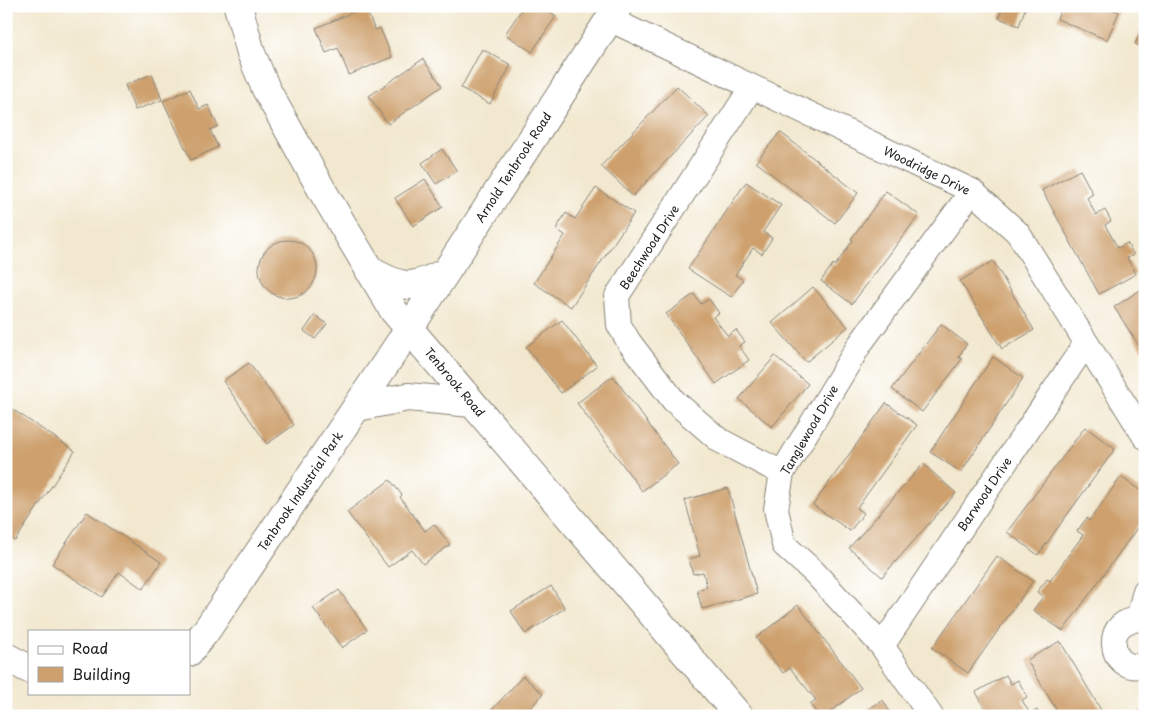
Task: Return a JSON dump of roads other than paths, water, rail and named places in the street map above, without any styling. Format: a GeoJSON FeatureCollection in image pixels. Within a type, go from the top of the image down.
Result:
{"type":"FeatureCollection","features":[{"type":"Feature","properties":{"kind":"street","name":"Tenbrook Road"},"geometry":{"type":"LineString","coordinates":[[238,6],[252,53],[266,89],[394,311],[738,716]]}},
{"type":"Feature","properties":{"kind":"street","name":"Woodridge Drive"},"geometry":{"type":"LineString","coordinates":[[614,12],[752,87],[972,191],[1018,233],[1145,437]]}},
{"type":"Feature","properties":{"kind":"street","name":"Arnold Tenbrook Road"},"geometry":{"type":"LineString","coordinates":[[409,329],[614,12]]}},
{"type":"Feature","properties":{"kind":"street","name":"Beechwood Drive"},"geometry":{"type":"LineString","coordinates":[[752,87],[617,296],[620,326],[629,342],[674,401],[719,440],[782,473]]}},
{"type":"Feature","properties":{"kind":"street","name":"Tanglewood Drive"},"geometry":{"type":"LineString","coordinates":[[931,716],[882,646],[814,572],[784,545],[776,509],[782,473],[860,344],[972,191]]}},
{"type":"Feature","properties":{"kind":"street"},"geometry":{"type":"LineString","coordinates":[[369,270],[389,281],[406,286],[426,282],[446,272]]}},
{"type":"Feature","properties":{"kind":"street","name":"Tenbrook Industrial Park"},"geometry":{"type":"LineString","coordinates":[[190,651],[206,631],[409,329]]}},
{"type":"Feature","properties":{"kind":"street","name":"Barwood Drive"},"geometry":{"type":"LineString","coordinates":[[882,646],[1086,343]]}},
{"type":"Feature","properties":{"kind":"street"},"geometry":{"type":"LineString","coordinates":[[357,407],[408,397],[472,403]]}},
{"type":"Feature","properties":{"kind":"street"},"geometry":{"type":"LineString","coordinates":[[1145,591],[1142,620],[1128,621],[1121,625],[1113,639],[1113,647],[1116,654],[1126,664],[1134,667],[1145,665]]}},
{"type":"Feature","properties":{"kind":"street"},"geometry":{"type":"LineString","coordinates":[[6,656],[28,668]]}}]}
